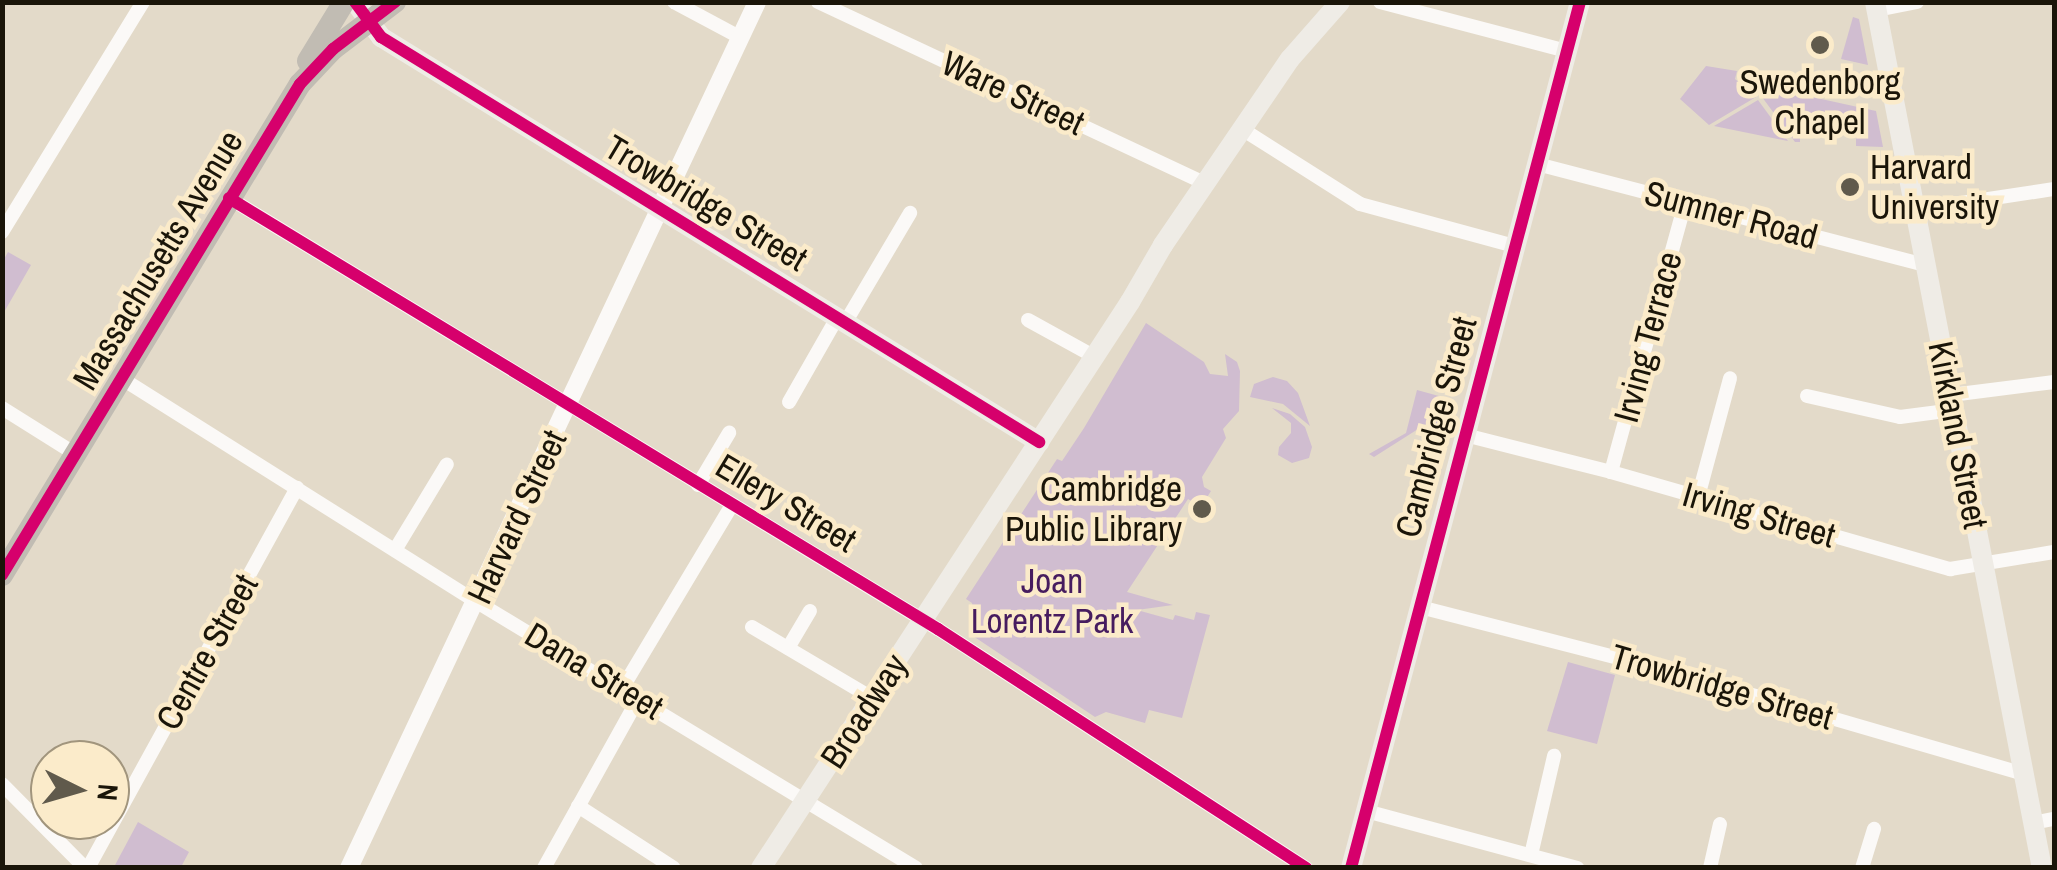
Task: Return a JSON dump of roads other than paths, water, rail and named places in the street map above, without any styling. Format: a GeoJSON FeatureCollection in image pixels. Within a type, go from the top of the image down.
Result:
{"type":"FeatureCollection","features":[{"type":"Feature","properties":{"kind":"main road"},"geometry":{"type":"LineString","coordinates":[[288,100],[344,2]]}},
{"type":"Feature","properties":{"kind":"main road","name":"Trowbridge Street"},"geometry":{"type":"LineString","coordinates":[[355,2],[367,24],[659,210],[1039,442]]}},
{"type":"Feature","properties":{"kind":"main road","name":"Massachusetts Avenue"},"geometry":{"type":"LineString","coordinates":[[2,575],[288,100],[317,64],[394,2]]}},
{"type":"Feature","properties":{"kind":"main road","name":"Broadway"},"geometry":{"type":"LineString","coordinates":[[761,868],[1130,302],[1164,264],[1187,214],[1242,129],[1290,59],[1340,2]]}},
{"type":"Feature","properties":{"kind":"main road","name":"Cambridge Street"},"geometry":{"type":"LineString","coordinates":[[1350,868],[1580,2]]}},
{"type":"Feature","properties":{"kind":"main road","name":"Kirkland Street"},"geometry":{"type":"LineString","coordinates":[[1876,6],[2042,868]]}},
{"type":"Feature","properties":{"kind":"street"},"geometry":{"type":"LineString","coordinates":[[2,232],[143,2]]}},
{"type":"Feature","properties":{"kind":"street"},"geometry":{"type":"LineString","coordinates":[[674,2],[741,38]]}},
{"type":"Feature","properties":{"kind":"street","name":"Harvard Street"},"geometry":{"type":"LineString","coordinates":[[350,868],[758,2]]}},
{"type":"Feature","properties":{"kind":"street","name":"Ware Street"},"geometry":{"type":"LineString","coordinates":[[818,2],[1207,184]]}},
{"type":"Feature","properties":{"kind":"street"},"geometry":{"type":"LineString","coordinates":[[1380,2],[1567,51]]}},
{"type":"Feature","properties":{"kind":"street"},"geometry":{"type":"LineString","coordinates":[[1876,6],[1917,2]]}},
{"type":"Feature","properties":{"kind":"street"},"geometry":{"type":"LineString","coordinates":[[1242,129],[1360,204],[1516,246]]}},
{"type":"Feature","properties":{"kind":"street","name":"Sumner Road"},"geometry":{"type":"LineString","coordinates":[[1537,164],[1926,265]]}},
{"type":"Feature","properties":{"kind":"street"},"geometry":{"type":"LineString","coordinates":[[1915,210],[2054,189]]}},
{"type":"Feature","properties":{"kind":"street","name":"Ellery Street"},"geometry":{"type":"LineString","coordinates":[[229,198],[923,620],[1306,868]]}},
{"type":"Feature","properties":{"kind":"street","name":"Irving Terrace"},"geometry":{"type":"LineString","coordinates":[[1612,472],[1685,203]]}},
{"type":"Feature","properties":{"kind":"street"},"geometry":{"type":"LineString","coordinates":[[789,402],[910,213]]}},
{"type":"Feature","properties":{"kind":"street"},"geometry":{"type":"LineString","coordinates":[[1028,320],[1094,357]]}},
{"type":"Feature","properties":{"kind":"street","name":"Dana Street"},"geometry":{"type":"LineString","coordinates":[[121,378],[478,602],[916,868]]}},
{"type":"Feature","properties":{"kind":"street"},"geometry":{"type":"LineString","coordinates":[[1698,497],[1730,378]]}},
{"type":"Feature","properties":{"kind":"street"},"geometry":{"type":"LineString","coordinates":[[1807,396],[1900,417],[1952,402],[2054,382]]}},
{"type":"Feature","properties":{"kind":"street"},"geometry":{"type":"LineString","coordinates":[[2,408],[77,455]]}},
{"type":"Feature","properties":{"kind":"street"},"geometry":{"type":"LineString","coordinates":[[698,485],[729,433]]}},
{"type":"Feature","properties":{"kind":"street","name":"Irving Street"},"geometry":{"type":"LineString","coordinates":[[1465,435],[1612,472],[1950,569],[2054,552]]}},
{"type":"Feature","properties":{"kind":"street"},"geometry":{"type":"LineString","coordinates":[[395,550],[448,464]]}},
{"type":"Feature","properties":{"kind":"street","name":"Centre Street"},"geometry":{"type":"LineString","coordinates":[[87,868],[298,488]]}},
{"type":"Feature","properties":{"kind":"street"},"geometry":{"type":"LineString","coordinates":[[623,687],[732,506]]}},
{"type":"Feature","properties":{"kind":"street","name":"Trowbridge Street"},"geometry":{"type":"LineString","coordinates":[[1420,607],[1666,670],[2023,774]]}},
{"type":"Feature","properties":{"kind":"street"},"geometry":{"type":"LineString","coordinates":[[788,648],[810,612]]}},
{"type":"Feature","properties":{"kind":"street"},"geometry":{"type":"LineString","coordinates":[[752,626],[872,698]]}},
{"type":"Feature","properties":{"kind":"street"},"geometry":{"type":"LineString","coordinates":[[544,868],[639,697]]}},
{"type":"Feature","properties":{"kind":"street"},"geometry":{"type":"LineString","coordinates":[[1532,855],[1554,756]]}},
{"type":"Feature","properties":{"kind":"street"},"geometry":{"type":"LineString","coordinates":[[2,784],[87,868]]}},
{"type":"Feature","properties":{"kind":"street"},"geometry":{"type":"LineString","coordinates":[[578,806],[674,868]]}},
{"type":"Feature","properties":{"kind":"street"},"geometry":{"type":"LineString","coordinates":[[1366,811],[1578,868]]}},
{"type":"Feature","properties":{"kind":"street"},"geometry":{"type":"LineString","coordinates":[[2033,823],[2054,818]]}},
{"type":"Feature","properties":{"kind":"street"},"geometry":{"type":"LineString","coordinates":[[1710,868],[1720,824]]}},
{"type":"Feature","properties":{"kind":"street"},"geometry":{"type":"LineString","coordinates":[[1862,868],[1874,828]]}},
{"type":"Feature","properties":{"kind":"place","name":"Swedenborg Chapel"},"geometry":{"type":"Point","coordinates":[1820,45]}},
{"type":"Feature","properties":{"kind":"place","name":"Harvard University"},"geometry":{"type":"Point","coordinates":[1850,187]}},
{"type":"Feature","properties":{"kind":"place","name":"Cambridge Public Library"},"geometry":{"type":"Point","coordinates":[1202,509]}},
{"type":"Feature","properties":{"kind":"park label","name":"Joan Lorentz Park"},"geometry":{"type":"Point","coordinates":[1052,601]}}]}
